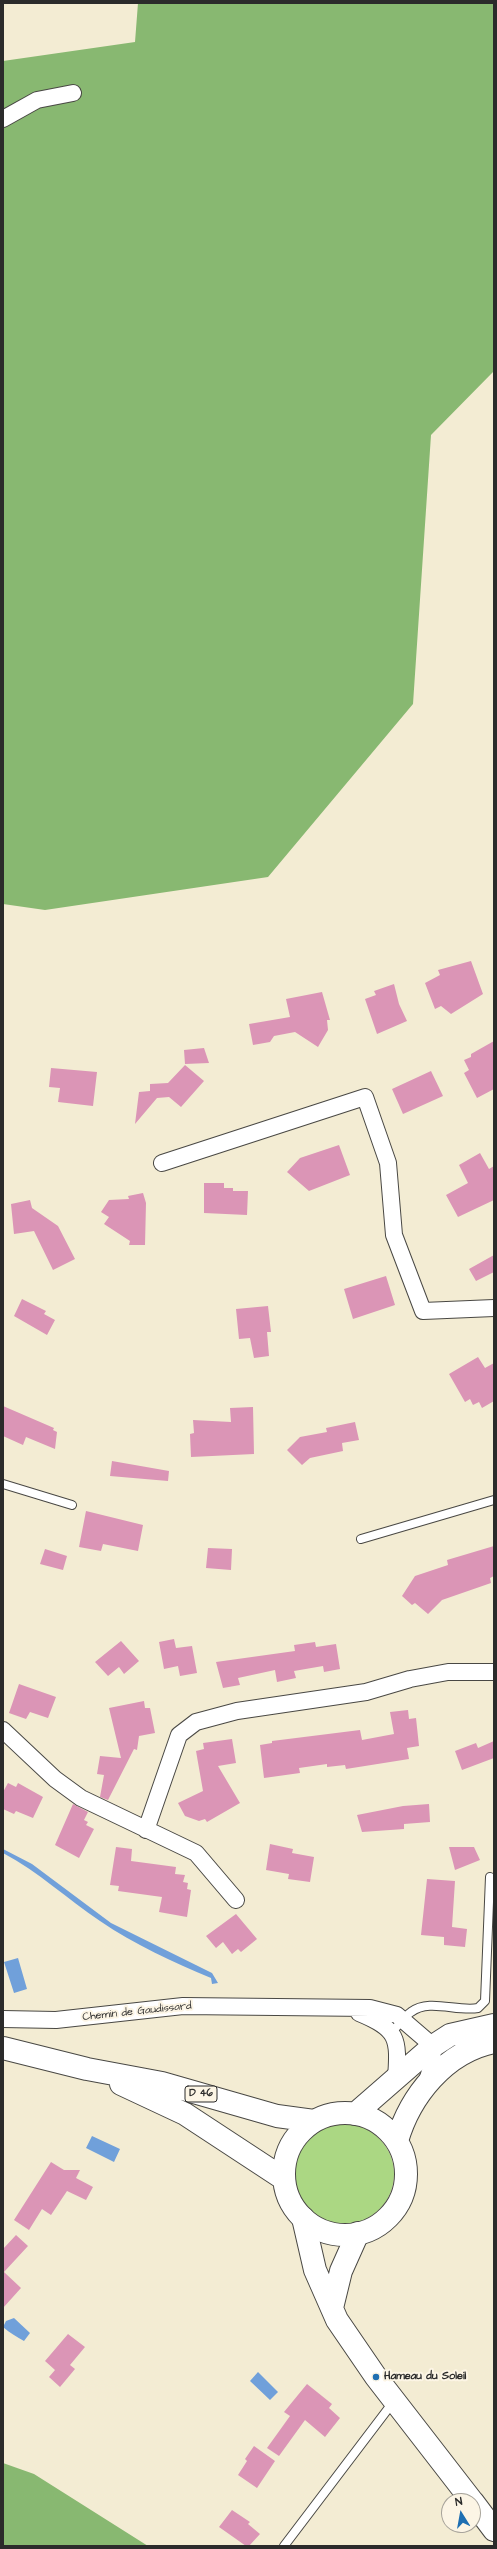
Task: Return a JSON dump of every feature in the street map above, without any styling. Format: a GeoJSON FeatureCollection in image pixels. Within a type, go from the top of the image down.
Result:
{"type":"FeatureCollection","features":[{"type":"Feature","properties":{"kind":"main road"},"geometry":{"type":"LineString","coordinates":[[355,2114],[433,2046],[450,2035],[494,2025]]}},
{"type":"Feature","properties":{"kind":"main road"},"geometry":{"type":"LineString","coordinates":[[397,2141],[407,2112],[426,2084],[467,2052],[494,2042]]}},
{"type":"Feature","properties":{"kind":"main road","name":"D 46"},"geometry":{"type":"LineString","coordinates":[[3,2048],[87,2070],[154,2082],[277,2116],[314,2121]]}},
{"type":"Feature","properties":{"kind":"main road","name":"D 46"},"geometry":{"type":"LineString","coordinates":[[87,2070],[185,2114],[284,2179]]}},
{"type":"Feature","properties":{"kind":"main road"},"geometry":{"type":"LineString","coordinates":[[303,2218],[328,2233],[343,2235],[358,2233],[374,2228],[398,2205],[404,2190],[406,2173],[404,2156],[397,2141],[379,2123],[355,2114],[341,2113],[314,2121],[300,2132],[291,2146],[285,2162],[284,2179],[290,2200],[303,2218],[315,2270],[337,2320],[394,2401],[465,2493]]}},
{"type":"Feature","properties":{"kind":"main road"},"geometry":{"type":"LineString","coordinates":[[332,2308],[335,2290],[358,2233]]}},
{"type":"Feature","properties":{"kind":"main road"},"geometry":{"type":"LineString","coordinates":[[481,2513],[494,2530]]}},
{"type":"Feature","properties":{"kind":"street"},"geometry":{"type":"LineString","coordinates":[[3,119],[37,100],[73,93]]}},
{"type":"Feature","properties":{"kind":"street"},"geometry":{"type":"LineString","coordinates":[[162,1163],[365,1097],[388,1162],[394,1234],[423,1311],[494,1308]]}},
{"type":"Feature","properties":{"kind":"street"},"geometry":{"type":"LineString","coordinates":[[146,1830],[179,1735],[196,1722],[237,1712],[366,1692],[410,1679],[448,1672],[494,1672]]}},
{"type":"Feature","properties":{"kind":"street"},"geometry":{"type":"LineString","coordinates":[[3,1730],[55,1778],[81,1798],[196,1853],[236,1900]]}},
{"type":"Feature","properties":{"kind":"street","name":"Chemin de Gaudissard"},"geometry":{"type":"LineString","coordinates":[[3,2019],[56,2020],[183,2006],[370,2008],[397,2015],[433,2046]]}},
{"type":"Feature","properties":{"kind":"street"},"geometry":{"type":"LineString","coordinates":[[342,2007],[378,2021],[392,2032],[397,2045],[396,2078]]}},
{"type":"Feature","properties":{"kind":"street"},"geometry":{"type":"LineString","coordinates":[[426,2084],[432,2065],[433,2046]]}},
{"type":"Feature","properties":{"kind":"lane"},"geometry":{"type":"LineString","coordinates":[[3,1484],[72,1505]]}},
{"type":"Feature","properties":{"kind":"lane"},"geometry":{"type":"LineString","coordinates":[[361,1539],[494,1500]]}},
{"type":"Feature","properties":{"kind":"lane"},"geometry":{"type":"LineString","coordinates":[[392,2032],[412,2012],[424,2005],[470,2010],[478,2008],[485,2001],[490,1877]]}},
{"type":"Feature","properties":{"kind":"lane"},"geometry":{"type":"LineString","coordinates":[[284,2546],[394,2401]]}},
{"type":"Feature","properties":{"kind":"green space"},"geometry":{"type":"Polygon","coordinates":[[[138,3],[494,3],[494,371],[431,435],[413,704],[268,877],[45,910],[3,904],[3,61],[135,42],[138,3]]]}},
{"type":"Feature","properties":{"kind":"green space"},"geometry":{"type":"Polygon","coordinates":[[[344,2124],[363,2128],[379,2139],[390,2155],[394,2174],[390,2193],[379,2209],[363,2220],[344,2224],[325,2220],[309,2209],[298,2193],[294,2174],[298,2155],[309,2139],[325,2128],[344,2124]]]}},
{"type":"Feature","properties":{"kind":"green space"},"geometry":{"type":"Polygon","coordinates":[[[3,2463],[34,2474],[148,2546],[3,2546],[3,2463]]]}},
{"type":"Feature","properties":{"kind":"water"},"geometry":{"type":"Polygon","coordinates":[[[3,1849],[32,1864],[111,1923],[212,1973],[218,1983],[212,1984],[211,1978],[154,1952],[113,1930],[41,1877],[3,1853],[3,1849]]]}},
{"type":"Feature","properties":{"kind":"water"},"geometry":{"type":"Polygon","coordinates":[[[18,1958],[27,1989],[14,1993],[4,1962],[18,1958]]]}},
{"type":"Feature","properties":{"kind":"water"},"geometry":{"type":"Polygon","coordinates":[[[92,2136],[120,2149],[114,2162],[86,2148],[92,2136]]]}},
{"type":"Feature","properties":{"kind":"water"},"geometry":{"type":"Polygon","coordinates":[[[14,2318],[30,2333],[24,2341],[3,2327],[6,2321],[14,2318]]]}},
{"type":"Feature","properties":{"kind":"water"},"geometry":{"type":"Polygon","coordinates":[[[258,2372],[278,2392],[270,2400],[250,2381],[258,2372]]]}},
{"type":"Feature","properties":{"kind":"building"},"geometry":{"type":"Polygon","coordinates":[[[471,961],[483,994],[451,1014],[441,1006],[435,1009],[425,983],[440,975],[438,970],[471,961]]]}},
{"type":"Feature","properties":{"kind":"building"},"geometry":{"type":"Polygon","coordinates":[[[394,984],[399,1004],[407,1021],[377,1034],[365,999],[376,995],[374,991],[394,984]]]}},
{"type":"Feature","properties":{"kind":"building"},"geometry":{"type":"Polygon","coordinates":[[[322,992],[330,1020],[327,1020],[328,1030],[318,1047],[295,1032],[274,1036],[270,1042],[253,1045],[249,1024],[290,1017],[286,999],[322,992]]]}},
{"type":"Feature","properties":{"kind":"building"},"geometry":{"type":"Polygon","coordinates":[[[494,1041],[494,1089],[477,1098],[464,1073],[469,1070],[464,1060],[471,1057],[471,1054],[494,1041]]]}},
{"type":"Feature","properties":{"kind":"building"},"geometry":{"type":"Polygon","coordinates":[[[204,1048],[209,1063],[185,1064],[184,1050],[204,1048]]]}},
{"type":"Feature","properties":{"kind":"building"},"geometry":{"type":"Polygon","coordinates":[[[185,1065],[204,1081],[181,1107],[169,1097],[157,1098],[135,1124],[139,1092],[150,1091],[150,1084],[168,1083],[185,1065]]]}},
{"type":"Feature","properties":{"kind":"building"},"geometry":{"type":"Polygon","coordinates":[[[51,1068],[97,1072],[93,1106],[58,1102],[60,1088],[49,1087],[51,1068]]]}},
{"type":"Feature","properties":{"kind":"building"},"geometry":{"type":"Polygon","coordinates":[[[431,1071],[443,1096],[403,1114],[392,1089],[431,1071]]]}},
{"type":"Feature","properties":{"kind":"building"},"geometry":{"type":"Polygon","coordinates":[[[339,1145],[350,1175],[309,1191],[287,1172],[300,1158],[339,1145]]]}},
{"type":"Feature","properties":{"kind":"building"},"geometry":{"type":"Polygon","coordinates":[[[480,1153],[489,1169],[494,1166],[494,1200],[458,1217],[446,1195],[468,1183],[459,1165],[480,1153]]]}},
{"type":"Feature","properties":{"kind":"building"},"geometry":{"type":"Polygon","coordinates":[[[204,1183],[224,1183],[224,1188],[233,1188],[233,1191],[248,1191],[247,1215],[204,1213],[204,1183]]]}},
{"type":"Feature","properties":{"kind":"building"},"geometry":{"type":"Polygon","coordinates":[[[143,1193],[146,1203],[145,1245],[129,1245],[130,1241],[104,1224],[109,1217],[101,1212],[109,1200],[129,1199],[128,1196],[143,1193]]]}},
{"type":"Feature","properties":{"kind":"building"},"geometry":{"type":"Polygon","coordinates":[[[30,1200],[32,1208],[58,1226],[75,1259],[53,1270],[34,1231],[14,1234],[11,1204],[30,1200]]]}},
{"type":"Feature","properties":{"kind":"building"},"geometry":{"type":"Polygon","coordinates":[[[494,1255],[494,1272],[476,1281],[469,1269],[494,1255]]]}},
{"type":"Feature","properties":{"kind":"building"},"geometry":{"type":"Polygon","coordinates":[[[386,1276],[395,1305],[353,1319],[344,1289],[386,1276]]]}},
{"type":"Feature","properties":{"kind":"building"},"geometry":{"type":"Polygon","coordinates":[[[22,1299],[46,1311],[44,1314],[55,1320],[47,1335],[14,1316],[22,1299]]]}},
{"type":"Feature","properties":{"kind":"building"},"geometry":{"type":"Polygon","coordinates":[[[268,1306],[271,1332],[267,1332],[269,1356],[254,1358],[250,1338],[239,1339],[236,1309],[268,1306]]]}},
{"type":"Feature","properties":{"kind":"building"},"geometry":{"type":"Polygon","coordinates":[[[478,1357],[485,1368],[494,1363],[494,1401],[482,1408],[479,1402],[473,1405],[470,1399],[465,1402],[449,1374],[478,1357]]]}},
{"type":"Feature","properties":{"kind":"building"},"geometry":{"type":"Polygon","coordinates":[[[3,1406],[54,1428],[53,1430],[57,1432],[55,1449],[26,1437],[23,1445],[3,1436],[3,1406]]]}},
{"type":"Feature","properties":{"kind":"building"},"geometry":{"type":"Polygon","coordinates":[[[253,1407],[254,1454],[191,1457],[190,1434],[194,1433],[193,1420],[231,1422],[230,1408],[253,1407]]]}},
{"type":"Feature","properties":{"kind":"building"},"geometry":{"type":"Polygon","coordinates":[[[355,1422],[359,1440],[342,1443],[343,1451],[310,1458],[302,1465],[287,1450],[300,1437],[327,1432],[326,1428],[355,1422]]]}},
{"type":"Feature","properties":{"kind":"building"},"geometry":{"type":"Polygon","coordinates":[[[112,1461],[169,1471],[168,1481],[110,1476],[112,1461]]]}},
{"type":"Feature","properties":{"kind":"building"},"geometry":{"type":"Polygon","coordinates":[[[86,1511],[143,1525],[138,1551],[103,1544],[101,1551],[79,1547],[86,1511]]]}},
{"type":"Feature","properties":{"kind":"building"},"geometry":{"type":"Polygon","coordinates":[[[494,1546],[494,1576],[490,1578],[491,1583],[442,1600],[428,1614],[415,1603],[412,1605],[402,1596],[415,1576],[448,1565],[447,1560],[494,1546]]]}},
{"type":"Feature","properties":{"kind":"building"},"geometry":{"type":"Polygon","coordinates":[[[208,1548],[232,1549],[231,1570],[206,1568],[208,1548]]]}},
{"type":"Feature","properties":{"kind":"building"},"geometry":{"type":"Polygon","coordinates":[[[45,1549],[67,1556],[63,1570],[40,1564],[45,1549]]]}},
{"type":"Feature","properties":{"kind":"building"},"geometry":{"type":"Polygon","coordinates":[[[174,1639],[176,1648],[192,1646],[197,1673],[180,1676],[178,1666],[164,1669],[159,1642],[174,1639]]]}},
{"type":"Feature","properties":{"kind":"building"},"geometry":{"type":"Polygon","coordinates":[[[121,1641],[139,1661],[124,1674],[119,1667],[108,1676],[95,1662],[121,1641]]]}},
{"type":"Feature","properties":{"kind":"building"},"geometry":{"type":"Polygon","coordinates":[[[315,1642],[316,1647],[336,1644],[340,1669],[324,1672],[323,1666],[294,1671],[296,1678],[277,1682],[275,1670],[238,1678],[240,1685],[223,1688],[216,1662],[295,1651],[294,1645],[315,1642]]]}},
{"type":"Feature","properties":{"kind":"building"},"geometry":{"type":"Polygon","coordinates":[[[19,1684],[56,1697],[48,1718],[30,1712],[26,1719],[9,1713],[19,1684]]]}},
{"type":"Feature","properties":{"kind":"building"},"geometry":{"type":"Polygon","coordinates":[[[144,1701],[145,1708],[150,1708],[155,1733],[139,1736],[137,1750],[134,1749],[108,1800],[100,1797],[104,1775],[97,1774],[100,1756],[121,1758],[109,1708],[144,1701]]]}},
{"type":"Feature","properties":{"kind":"building"},"geometry":{"type":"Polygon","coordinates":[[[408,1710],[409,1719],[416,1718],[419,1746],[407,1748],[409,1759],[346,1769],[345,1765],[327,1767],[327,1764],[299,1768],[300,1773],[264,1778],[260,1745],[272,1743],[272,1741],[360,1730],[362,1740],[394,1734],[390,1712],[408,1710]]]}},
{"type":"Feature","properties":{"kind":"building"},"geometry":{"type":"Polygon","coordinates":[[[232,1739],[236,1763],[218,1766],[240,1803],[207,1822],[205,1819],[199,1821],[185,1816],[178,1803],[203,1791],[196,1751],[204,1749],[203,1743],[232,1739]]]}},
{"type":"Feature","properties":{"kind":"building"},"geometry":{"type":"Polygon","coordinates":[[[494,1741],[494,1758],[462,1770],[455,1751],[476,1743],[478,1748],[494,1741]]]}},
{"type":"Feature","properties":{"kind":"building"},"geometry":{"type":"Polygon","coordinates":[[[8,1783],[16,1787],[18,1783],[43,1797],[33,1818],[16,1811],[14,1814],[3,1809],[3,1792],[8,1783]]]}},
{"type":"Feature","properties":{"kind":"building"},"geometry":{"type":"Polygon","coordinates":[[[73,1804],[88,1812],[84,1820],[88,1822],[86,1825],[94,1829],[79,1858],[55,1845],[73,1804]]]}},
{"type":"Feature","properties":{"kind":"building"},"geometry":{"type":"Polygon","coordinates":[[[429,1804],[430,1822],[404,1824],[404,1829],[362,1832],[357,1815],[403,1806],[429,1804]]]}},
{"type":"Feature","properties":{"kind":"building"},"geometry":{"type":"Polygon","coordinates":[[[270,1844],[293,1849],[292,1853],[314,1857],[310,1882],[288,1879],[289,1874],[266,1870],[270,1844]]]}},
{"type":"Feature","properties":{"kind":"building"},"geometry":{"type":"Polygon","coordinates":[[[116,1847],[132,1849],[131,1861],[176,1867],[175,1874],[185,1875],[183,1882],[188,1883],[187,1889],[191,1890],[187,1917],[159,1912],[162,1897],[118,1891],[119,1886],[110,1885],[116,1847]]]}},
{"type":"Feature","properties":{"kind":"building"},"geometry":{"type":"Polygon","coordinates":[[[449,1847],[474,1847],[480,1860],[455,1870],[449,1847]]]}},
{"type":"Feature","properties":{"kind":"building"},"geometry":{"type":"Polygon","coordinates":[[[427,1879],[455,1881],[452,1927],[467,1929],[465,1947],[444,1945],[444,1937],[421,1935],[427,1879]]]}},
{"type":"Feature","properties":{"kind":"building"},"geometry":{"type":"Polygon","coordinates":[[[236,1914],[257,1939],[241,1952],[238,1949],[232,1954],[223,1942],[216,1948],[206,1936],[236,1914]]]}},
{"type":"Feature","properties":{"kind":"building"},"geometry":{"type":"Polygon","coordinates":[[[51,2162],[64,2170],[80,2170],[76,2178],[93,2187],[86,2200],[67,2191],[51,2215],[42,2209],[29,2230],[14,2220],[51,2162]]]}},
{"type":"Feature","properties":{"kind":"building"},"geometry":{"type":"Polygon","coordinates":[[[16,2235],[28,2246],[4,2272],[21,2288],[3,2308],[3,2249],[16,2235]]]}},
{"type":"Feature","properties":{"kind":"building"},"geometry":{"type":"Polygon","coordinates":[[[68,2334],[85,2347],[70,2365],[75,2369],[60,2387],[49,2377],[55,2370],[45,2361],[68,2334]]]}},
{"type":"Feature","properties":{"kind":"building"},"geometry":{"type":"Polygon","coordinates":[[[307,2384],[332,2404],[329,2408],[340,2418],[325,2437],[305,2420],[279,2456],[267,2448],[290,2416],[284,2412],[307,2384]]]}},
{"type":"Feature","properties":{"kind":"building"},"geometry":{"type":"Polygon","coordinates":[[[254,2446],[275,2461],[257,2488],[238,2475],[247,2461],[245,2459],[254,2446]]]}},
{"type":"Feature","properties":{"kind":"building"},"geometry":{"type":"Polygon","coordinates":[[[232,2510],[250,2522],[248,2524],[260,2534],[249,2546],[246,2546],[219,2527],[232,2510]]]}},
{"type":"Feature","properties":{"kind":"place","name":"Hameau du Soleil"},"geometry":{"type":"Point","coordinates":[376,2377]}}]}
